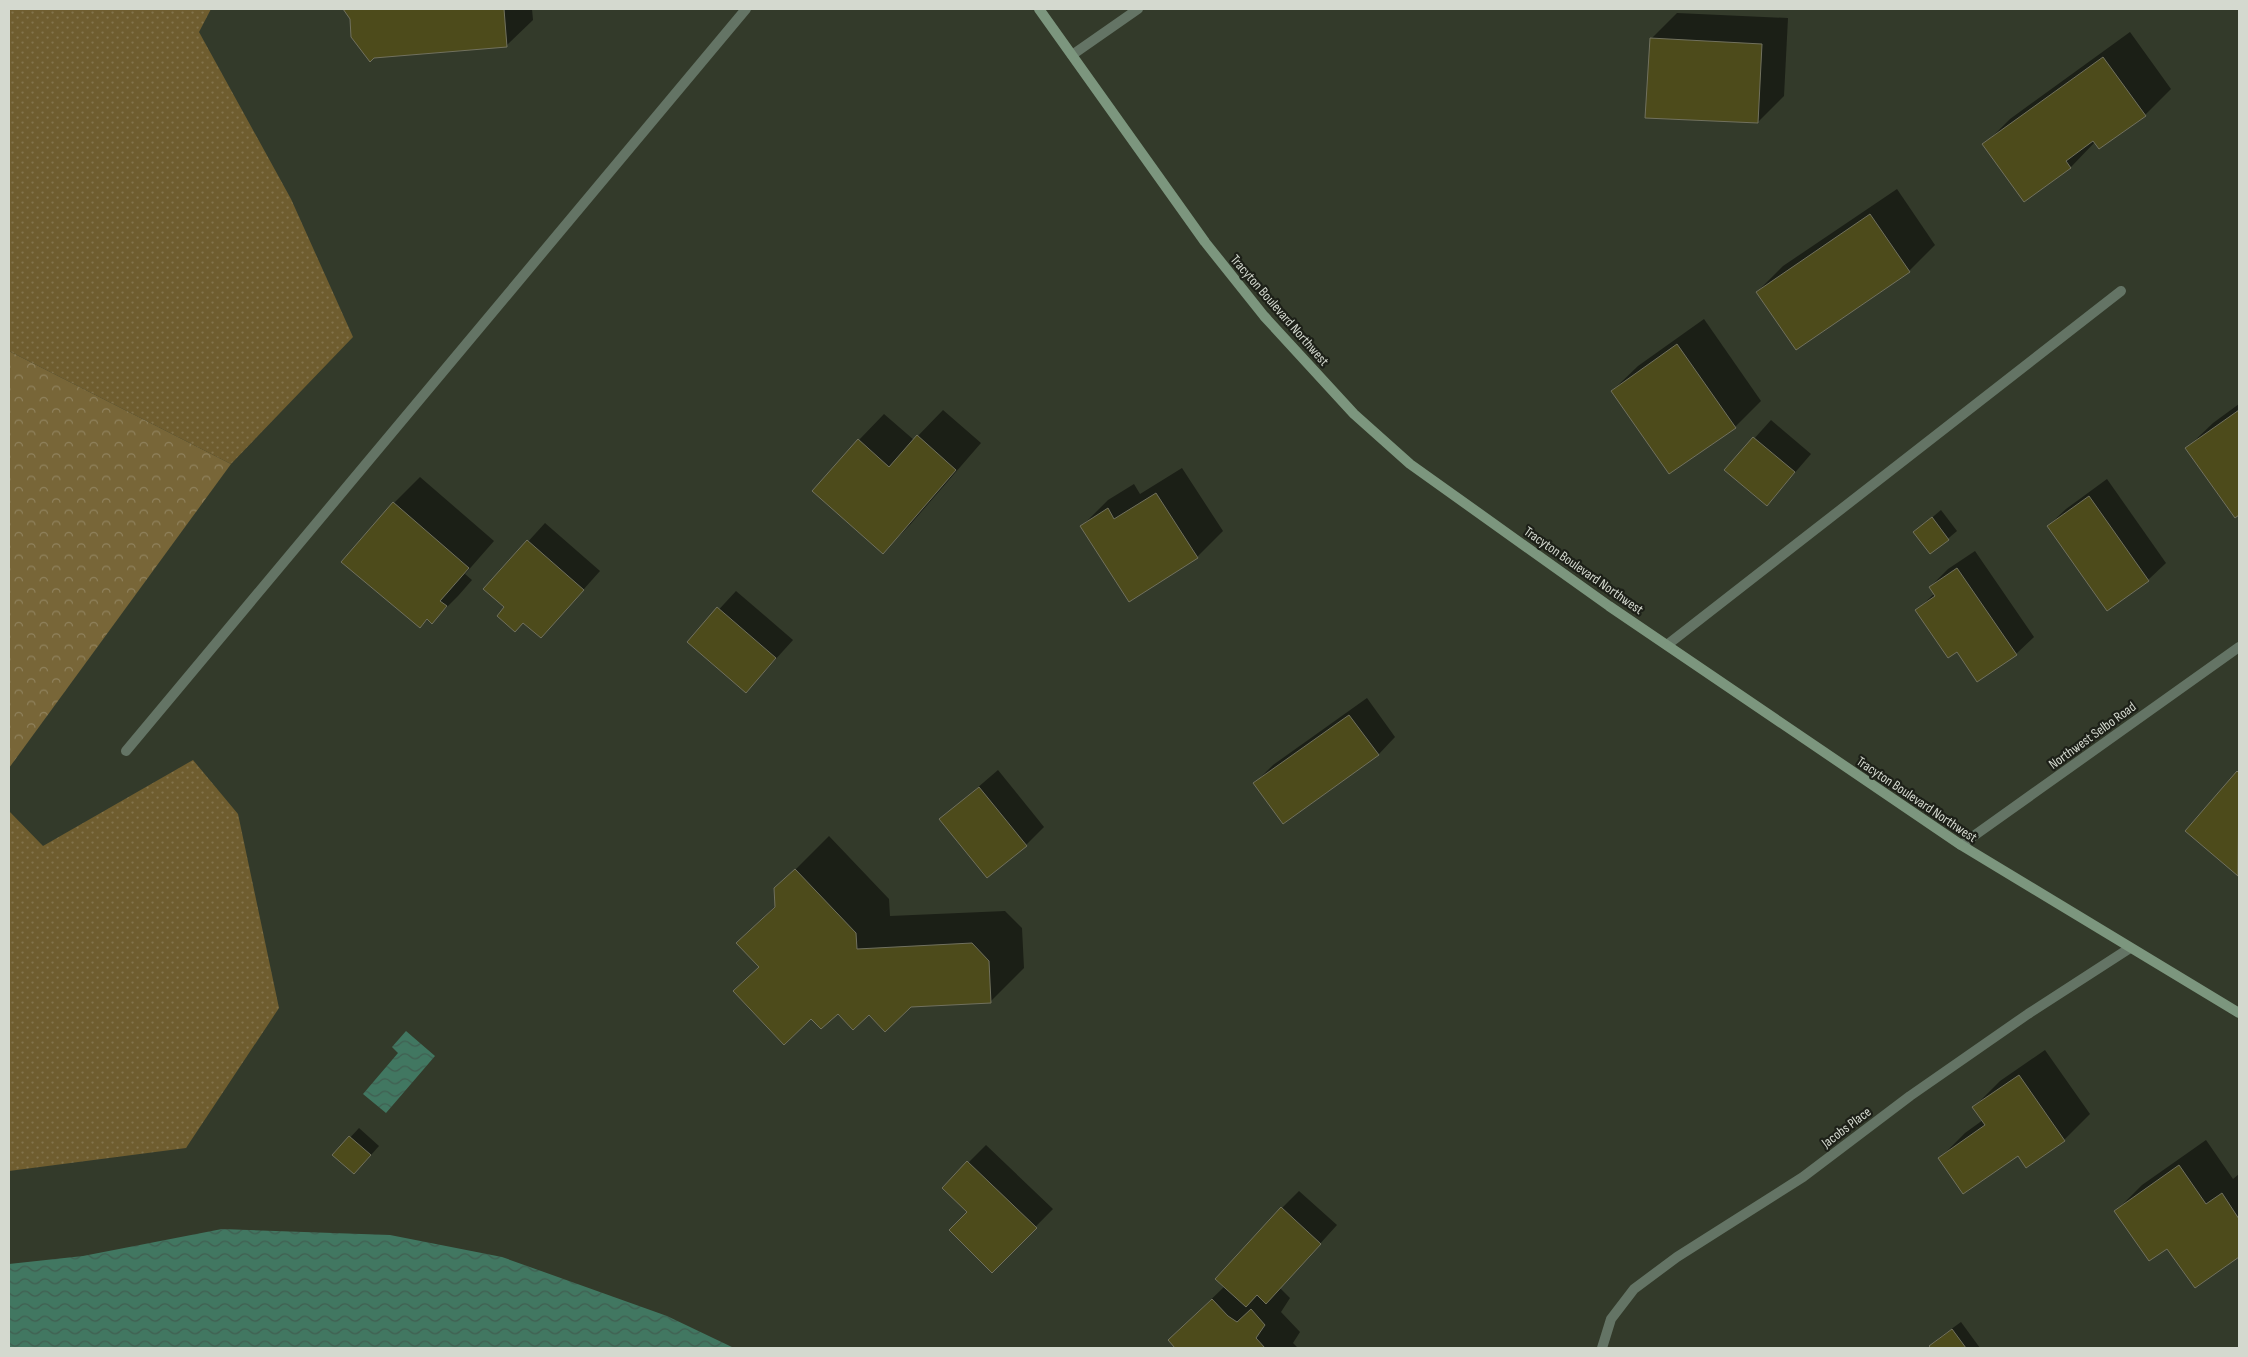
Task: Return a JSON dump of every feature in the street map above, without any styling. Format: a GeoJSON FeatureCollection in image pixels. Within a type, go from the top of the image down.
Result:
{"type":"FeatureCollection","features":[{"type":"Feature","properties":{"kind":"main road","name":"Tracyton Boulevard Northwest"},"geometry":{"type":"LineString","coordinates":[[1039,9],[1205,242],[1284,338],[1354,414],[1410,464],[1667,645],[1961,845],[2239,1013]]}},
{"type":"Feature","properties":{"kind":"street"},"geometry":{"type":"LineString","coordinates":[[126,751],[746,9]]}},
{"type":"Feature","properties":{"kind":"street"},"geometry":{"type":"LineString","coordinates":[[1072,55],[1138,9]]}},
{"type":"Feature","properties":{"kind":"street"},"geometry":{"type":"LineString","coordinates":[[1667,645],[2121,291]]}},
{"type":"Feature","properties":{"kind":"street","name":"Northwest Selbo Road"},"geometry":{"type":"LineString","coordinates":[[1961,845],[2239,646]]}},
{"type":"Feature","properties":{"kind":"street","name":"Jacobs Place"},"geometry":{"type":"LineString","coordinates":[[1602,1348],[1612,1319],[1634,1289],[1677,1258],[1803,1177],[1910,1096],[2028,1014],[2130,948]]}},
{"type":"Feature","properties":{"kind":"shaded area"},"geometry":{"type":"Polygon","coordinates":[[[9,9],[211,9],[199,32],[291,199],[353,337],[231,464],[9,351],[9,9]]]}},
{"type":"Feature","properties":{"kind":"shaded area"},"geometry":{"type":"Polygon","coordinates":[[[193,760],[238,814],[279,1008],[186,1148],[9,1171],[9,811],[43,846],[193,760]]]}},
{"type":"Feature","properties":{"kind":"green space"},"geometry":{"type":"Polygon","coordinates":[[[9,351],[231,464],[9,768],[9,351]]]}},
{"type":"Feature","properties":{"kind":"water"},"geometry":{"type":"Polygon","coordinates":[[[406,1031],[435,1056],[386,1113],[363,1094],[398,1053],[392,1047],[406,1031]]]}},
{"type":"Feature","properties":{"kind":"water"},"geometry":{"type":"Polygon","coordinates":[[[222,1229],[390,1235],[502,1257],[667,1316],[734,1348],[9,1348],[9,1264],[83,1256],[222,1229]]]}},
{"type":"Feature","properties":{"kind":"building"},"geometry":{"type":"Polygon","coordinates":[[[343,9],[504,9],[507,47],[374,58],[370,62],[351,37],[350,19],[343,9]]]}},
{"type":"Feature","properties":{"kind":"building"},"geometry":{"type":"Polygon","coordinates":[[[1650,38],[1762,44],[1758,123],[1645,118],[1650,38]]]}},
{"type":"Feature","properties":{"kind":"building"},"geometry":{"type":"Polygon","coordinates":[[[2103,57],[2146,116],[2099,149],[2093,141],[2066,161],[2071,168],[2024,202],[1982,144],[2103,57]]]}},
{"type":"Feature","properties":{"kind":"building"},"geometry":{"type":"Polygon","coordinates":[[[1870,214],[1910,272],[1796,350],[1756,292],[1870,214]]]}},
{"type":"Feature","properties":{"kind":"building"},"geometry":{"type":"Polygon","coordinates":[[[1677,344],[1736,428],[1669,474],[1611,391],[1677,344]]]}},
{"type":"Feature","properties":{"kind":"building"},"geometry":{"type":"Polygon","coordinates":[[[2239,410],[2239,515],[2235,518],[2185,448],[2239,410]]]}},
{"type":"Feature","properties":{"kind":"building"},"geometry":{"type":"Polygon","coordinates":[[[917,435],[956,470],[883,554],[812,491],[858,439],[889,467],[917,435]]]}},
{"type":"Feature","properties":{"kind":"building"},"geometry":{"type":"Polygon","coordinates":[[[1753,437],[1795,472],[1767,506],[1724,470],[1753,437]]]}},
{"type":"Feature","properties":{"kind":"building"},"geometry":{"type":"Polygon","coordinates":[[[1156,493],[1198,558],[1129,602],[1080,526],[1108,508],[1114,519],[1156,493]]]}},
{"type":"Feature","properties":{"kind":"building"},"geometry":{"type":"Polygon","coordinates":[[[2089,496],[2149,581],[2107,611],[2047,526],[2089,496]]]}},
{"type":"Feature","properties":{"kind":"building"},"geometry":{"type":"Polygon","coordinates":[[[393,502],[469,568],[440,601],[447,606],[432,624],[427,619],[420,628],[341,562],[393,502]]]}},
{"type":"Feature","properties":{"kind":"building"},"geometry":{"type":"Polygon","coordinates":[[[1932,517],[1949,540],[1930,554],[1913,532],[1932,517]]]}},
{"type":"Feature","properties":{"kind":"building"},"geometry":{"type":"Polygon","coordinates":[[[527,540],[584,590],[541,638],[523,623],[515,632],[497,616],[504,607],[483,589],[527,540]]]}},
{"type":"Feature","properties":{"kind":"building"},"geometry":{"type":"Polygon","coordinates":[[[1957,568],[2017,655],[1977,682],[1957,652],[1948,658],[1915,610],[1935,596],[1929,587],[1957,568]]]}},
{"type":"Feature","properties":{"kind":"building"},"geometry":{"type":"Polygon","coordinates":[[[717,607],[776,658],[746,693],[687,642],[717,607]]]}},
{"type":"Feature","properties":{"kind":"building"},"geometry":{"type":"Polygon","coordinates":[[[1349,715],[1379,755],[1283,824],[1253,783],[1349,715]]]}},
{"type":"Feature","properties":{"kind":"building"},"geometry":{"type":"Polygon","coordinates":[[[2237,771],[2239,773],[2238,876],[2185,831],[2237,771]]]}},
{"type":"Feature","properties":{"kind":"building"},"geometry":{"type":"Polygon","coordinates":[[[979,787],[1027,846],[987,878],[939,819],[979,787]]]}},
{"type":"Feature","properties":{"kind":"building"},"geometry":{"type":"Polygon","coordinates":[[[795,869],[856,933],[857,949],[972,943],[989,961],[991,1003],[911,1007],[885,1032],[869,1015],[853,1030],[838,1014],[821,1029],[811,1019],[784,1045],[733,991],[759,967],[736,943],[775,907],[774,888],[795,869]]]}},
{"type":"Feature","properties":{"kind":"building"},"geometry":{"type":"Polygon","coordinates":[[[2019,1075],[2065,1141],[2026,1168],[2018,1156],[1963,1194],[1938,1158],[1985,1125],[1972,1107],[2019,1075]]]}},
{"type":"Feature","properties":{"kind":"building"},"geometry":{"type":"Polygon","coordinates":[[[349,1136],[371,1155],[354,1174],[332,1155],[349,1136]]]}},
{"type":"Feature","properties":{"kind":"building"},"geometry":{"type":"Polygon","coordinates":[[[967,1161],[1037,1228],[992,1273],[949,1230],[967,1212],[942,1188],[967,1161]]]}},
{"type":"Feature","properties":{"kind":"building"},"geometry":{"type":"Polygon","coordinates":[[[2179,1165],[2206,1204],[2222,1193],[2239,1219],[2239,1257],[2195,1288],[2167,1249],[2149,1261],[2114,1211],[2179,1165]]]}},
{"type":"Feature","properties":{"kind":"building"},"geometry":{"type":"Polygon","coordinates":[[[1281,1207],[1321,1244],[1266,1304],[1257,1295],[1246,1307],[1215,1279],[1281,1207]]]}},
{"type":"Feature","properties":{"kind":"building"},"geometry":{"type":"Polygon","coordinates":[[[1212,1299],[1228,1316],[1237,1322],[1251,1309],[1265,1325],[1256,1338],[1265,1348],[1175,1348],[1168,1340],[1212,1299]]]}},
{"type":"Feature","properties":{"kind":"building"},"geometry":{"type":"Polygon","coordinates":[[[1952,1329],[1966,1348],[1931,1348],[1929,1346],[1952,1329]]]}}]}
